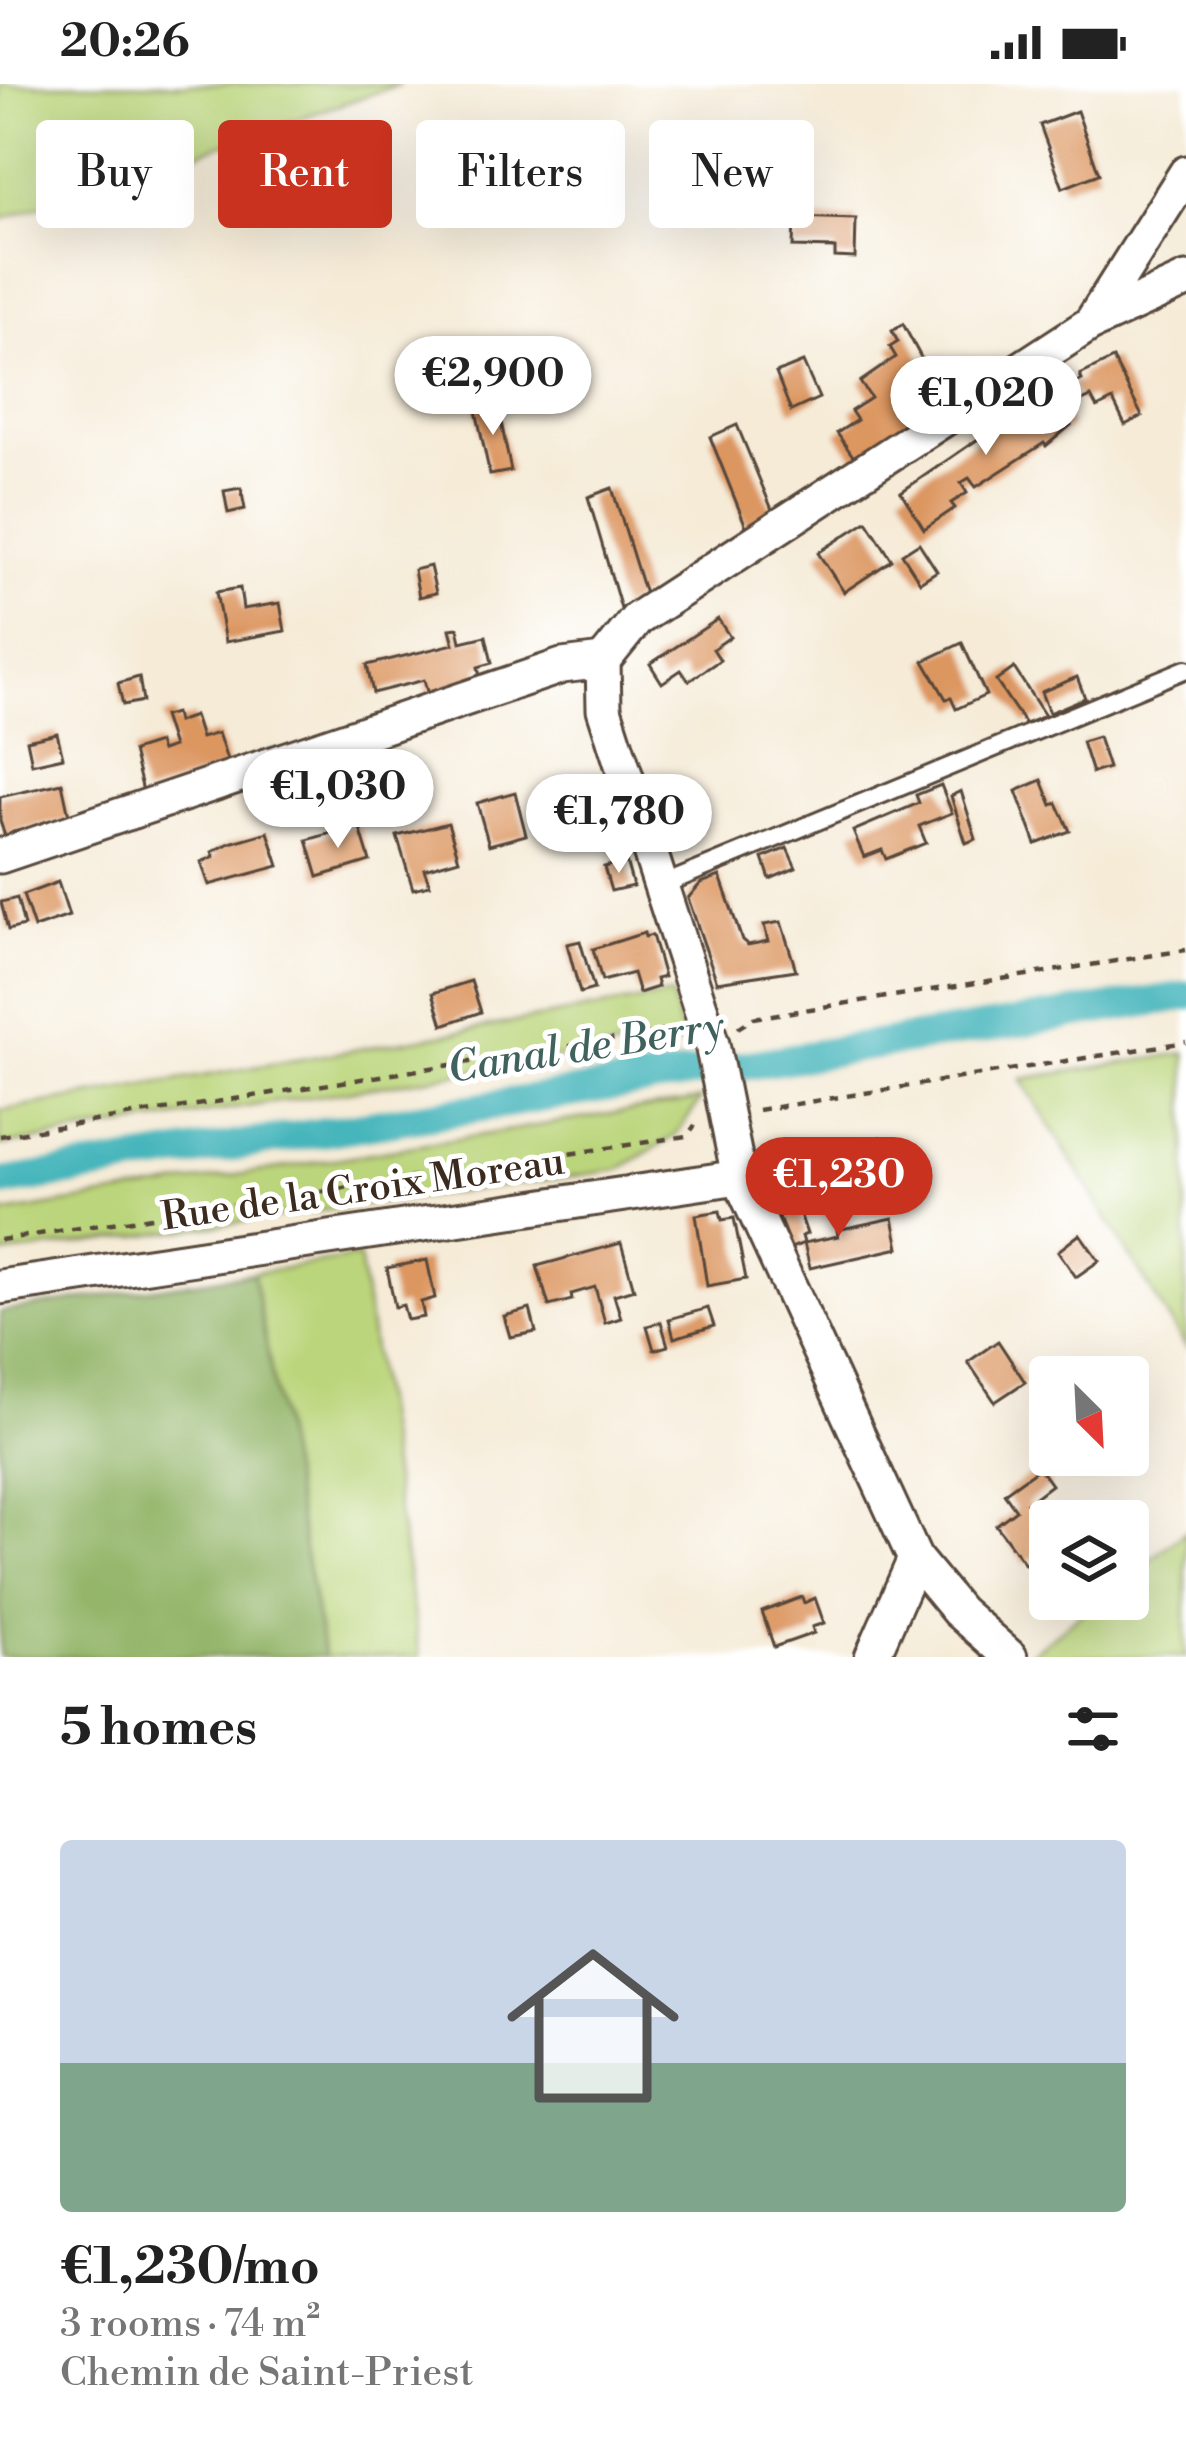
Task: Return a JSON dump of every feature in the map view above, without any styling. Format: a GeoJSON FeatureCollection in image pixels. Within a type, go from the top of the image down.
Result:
{"type":"FeatureCollection","features":[{"type":"Feature","properties":{"kind":"street"},"geometry":{"type":"LineString","coordinates":[[1090,324],[1182,194]]}},
{"type":"Feature","properties":{"kind":"street"},"geometry":{"type":"LineString","coordinates":[[1010,1657],[958,1611],[915,1558],[739,1177],[712,1044],[604,709],[603,662],[637,619],[1090,324],[1186,280]]}},
{"type":"Feature","properties":{"kind":"street"},"geometry":{"type":"LineString","coordinates":[[0,856],[562,666],[603,662]]}},
{"type":"Feature","properties":{"kind":"street","name":"Rue de la Croix Moreau"},"geometry":{"type":"LineString","coordinates":[[0,1287],[739,1177]]}},
{"type":"Feature","properties":{"kind":"street"},"geometry":{"type":"LineString","coordinates":[[872,1657],[915,1558]]}},
{"type":"Feature","properties":{"kind":"lane"},"geometry":{"type":"LineString","coordinates":[[660,886],[1186,669]]}},
{"type":"Feature","properties":{"kind":"path"},"geometry":{"type":"LineString","coordinates":[[0,1136],[666,1031],[712,1044],[753,1018],[1186,950]]}},
{"type":"Feature","properties":{"kind":"path"},"geometry":{"type":"LineString","coordinates":[[0,1240],[687,1136],[721,1093],[750,1111],[1186,1042]]}},
{"type":"Feature","properties":{"kind":"green space"},"geometry":{"type":"Polygon","coordinates":[[[0,84],[401,84],[295,120],[218,120],[218,146],[194,154],[194,120],[36,120],[36,208],[0,220],[0,84]]]}},
{"type":"Feature","properties":{"kind":"green space"},"geometry":{"type":"Polygon","coordinates":[[[671,995],[684,1043],[633,1046],[0,1146],[0,1111],[671,995]]]}},
{"type":"Feature","properties":{"kind":"green space"},"geometry":{"type":"Polygon","coordinates":[[[1186,1053],[1186,1347],[1021,1079],[1186,1053]]]}},
{"type":"Feature","properties":{"kind":"green space"},"geometry":{"type":"Polygon","coordinates":[[[701,1099],[675,1136],[618,1170],[0,1255],[0,1214],[701,1099]]]}},
{"type":"Feature","properties":{"kind":"green space"},"geometry":{"type":"Polygon","coordinates":[[[359,1257],[420,1657],[324,1657],[253,1273],[359,1257]]]}},
{"type":"Feature","properties":{"kind":"green space"},"geometry":{"type":"Polygon","coordinates":[[[253,1273],[324,1657],[0,1657],[0,1312],[253,1273]]]}},
{"type":"Feature","properties":{"kind":"green space"},"geometry":{"type":"Polygon","coordinates":[[[1186,1531],[1186,1657],[1026,1657],[1073,1620],[1149,1620],[1149,1560],[1186,1531]]]}},
{"type":"Feature","properties":{"kind":"building"},"geometry":{"type":"Polygon","coordinates":[[[1077,111],[1099,174],[1063,188],[1040,125],[1077,111]]]}},
{"type":"Feature","properties":{"kind":"building"},"geometry":{"type":"Polygon","coordinates":[[[814,218],[856,219],[855,258],[835,257],[835,248],[793,247],[794,228],[814,228],[814,218]]]}},
{"type":"Feature","properties":{"kind":"building"},"geometry":{"type":"Polygon","coordinates":[[[903,324],[940,393],[926,401],[931,409],[855,459],[837,433],[857,420],[851,411],[871,398],[860,382],[896,357],[890,347],[898,342],[892,331],[903,324]]]}},
{"type":"Feature","properties":{"kind":"building"},"geometry":{"type":"Polygon","coordinates":[[[1113,359],[1142,416],[1125,425],[1113,400],[1097,408],[1091,397],[1080,402],[1072,385],[1082,380],[1080,375],[1113,359]]]}},
{"type":"Feature","properties":{"kind":"building"},"geometry":{"type":"Polygon","coordinates":[[[550,361],[555,384],[525,391],[520,367],[550,361]]]}},
{"type":"Feature","properties":{"kind":"building"},"geometry":{"type":"Polygon","coordinates":[[[803,362],[819,398],[791,411],[776,373],[803,362]]]}},
{"type":"Feature","properties":{"kind":"building"},"geometry":{"type":"Polygon","coordinates":[[[1048,391],[1071,425],[1046,446],[976,487],[969,478],[961,483],[967,493],[951,503],[955,508],[924,529],[901,492],[1048,391]]]}},
{"type":"Feature","properties":{"kind":"building"},"geometry":{"type":"Polygon","coordinates":[[[497,402],[511,471],[490,475],[475,406],[497,402]]]}},
{"type":"Feature","properties":{"kind":"building"},"geometry":{"type":"Polygon","coordinates":[[[737,425],[773,512],[747,529],[710,437],[737,425]]]}},
{"type":"Feature","properties":{"kind":"building"},"geometry":{"type":"Polygon","coordinates":[[[241,488],[245,509],[228,513],[224,491],[241,488]]]}},
{"type":"Feature","properties":{"kind":"building"},"geometry":{"type":"Polygon","coordinates":[[[612,488],[645,594],[621,609],[588,497],[612,488]]]}},
{"type":"Feature","properties":{"kind":"building"},"geometry":{"type":"Polygon","coordinates":[[[867,521],[892,560],[844,592],[818,553],[867,521]]]}},
{"type":"Feature","properties":{"kind":"building"},"geometry":{"type":"Polygon","coordinates":[[[919,543],[937,571],[920,582],[902,554],[919,543]]]}},
{"type":"Feature","properties":{"kind":"building"},"geometry":{"type":"Polygon","coordinates":[[[430,566],[436,593],[419,597],[414,570],[430,566]]]}},
{"type":"Feature","properties":{"kind":"building"},"geometry":{"type":"Polygon","coordinates":[[[240,588],[243,609],[280,603],[285,631],[225,642],[216,592],[240,588]]]}},
{"type":"Feature","properties":{"kind":"building"},"geometry":{"type":"Polygon","coordinates":[[[718,619],[730,637],[713,649],[720,660],[689,681],[681,670],[662,683],[650,664],[718,619]]]}},
{"type":"Feature","properties":{"kind":"building"},"geometry":{"type":"Polygon","coordinates":[[[458,628],[461,642],[486,636],[492,663],[478,667],[481,682],[428,695],[424,680],[373,693],[367,665],[454,644],[450,629],[458,628]]]}},
{"type":"Feature","properties":{"kind":"building"},"geometry":{"type":"Polygon","coordinates":[[[962,643],[986,695],[956,709],[924,661],[962,643]]]}},
{"type":"Feature","properties":{"kind":"building"},"geometry":{"type":"Polygon","coordinates":[[[1014,668],[1045,716],[1025,724],[996,681],[1014,668]]]}},
{"type":"Feature","properties":{"kind":"building"},"geometry":{"type":"Polygon","coordinates":[[[139,677],[143,701],[123,705],[118,683],[139,677]]]}},
{"type":"Feature","properties":{"kind":"building"},"geometry":{"type":"Polygon","coordinates":[[[1077,677],[1085,698],[1049,713],[1041,692],[1077,677]]]}},
{"type":"Feature","properties":{"kind":"building"},"geometry":{"type":"Polygon","coordinates":[[[175,713],[177,722],[194,716],[201,738],[218,733],[229,766],[144,795],[133,751],[158,743],[161,751],[173,747],[163,716],[175,713]]]}},
{"type":"Feature","properties":{"kind":"building"},"geometry":{"type":"Polygon","coordinates":[[[57,733],[63,757],[32,764],[27,740],[57,733]]]}},
{"type":"Feature","properties":{"kind":"building"},"geometry":{"type":"Polygon","coordinates":[[[1098,737],[1108,768],[1092,773],[1082,742],[1098,737]]]}},
{"type":"Feature","properties":{"kind":"building"},"geometry":{"type":"Polygon","coordinates":[[[1042,780],[1070,831],[1036,844],[1016,791],[1042,780]]]}},
{"type":"Feature","properties":{"kind":"building"},"geometry":{"type":"Polygon","coordinates":[[[62,783],[70,820],[13,832],[14,839],[7,842],[0,821],[0,797],[62,783]]]}},
{"type":"Feature","properties":{"kind":"building"},"geometry":{"type":"Polygon","coordinates":[[[941,785],[952,813],[919,826],[926,843],[886,859],[882,850],[864,857],[853,831],[919,803],[916,795],[941,785]]]}},
{"type":"Feature","properties":{"kind":"building"},"geometry":{"type":"Polygon","coordinates":[[[961,791],[976,839],[966,843],[951,796],[961,791]]]}},
{"type":"Feature","properties":{"kind":"building"},"geometry":{"type":"Polygon","coordinates":[[[515,792],[526,835],[489,845],[477,803],[515,792]]]}},
{"type":"Feature","properties":{"kind":"building"},"geometry":{"type":"Polygon","coordinates":[[[448,823],[459,859],[424,869],[430,885],[413,889],[397,836],[448,823]]]}},
{"type":"Feature","properties":{"kind":"building"},"geometry":{"type":"Polygon","coordinates":[[[359,825],[370,861],[318,877],[307,840],[359,825]]]}},
{"type":"Feature","properties":{"kind":"building"},"geometry":{"type":"Polygon","coordinates":[[[268,832],[279,866],[209,885],[201,862],[214,857],[212,852],[268,832]]]}},
{"type":"Feature","properties":{"kind":"building"},"geometry":{"type":"Polygon","coordinates":[[[787,848],[796,868],[770,879],[763,858],[787,848]]]}},
{"type":"Feature","properties":{"kind":"building"},"geometry":{"type":"Polygon","coordinates":[[[626,861],[633,886],[611,891],[604,867],[626,861]]]}},
{"type":"Feature","properties":{"kind":"building"},"geometry":{"type":"Polygon","coordinates":[[[720,876],[742,940],[748,945],[768,941],[764,925],[781,922],[796,970],[717,982],[688,898],[701,883],[720,876]]]}},
{"type":"Feature","properties":{"kind":"building"},"geometry":{"type":"Polygon","coordinates":[[[58,882],[69,916],[34,928],[23,895],[58,882]]]}},
{"type":"Feature","properties":{"kind":"building"},"geometry":{"type":"Polygon","coordinates":[[[17,898],[24,926],[8,930],[1,902],[17,898]]]}},
{"type":"Feature","properties":{"kind":"building"},"geometry":{"type":"Polygon","coordinates":[[[644,933],[645,937],[652,935],[664,977],[656,979],[658,987],[639,993],[633,973],[602,981],[593,949],[644,933]]]}},
{"type":"Feature","properties":{"kind":"building"},"geometry":{"type":"Polygon","coordinates":[[[580,941],[594,989],[580,993],[567,944],[580,941]]]}},
{"type":"Feature","properties":{"kind":"building"},"geometry":{"type":"Polygon","coordinates":[[[471,981],[481,1012],[443,1025],[433,993],[471,981]]]}},
{"type":"Feature","properties":{"kind":"building"},"geometry":{"type":"Polygon","coordinates":[[[880,1137],[884,1150],[903,1146],[912,1187],[895,1190],[898,1202],[872,1207],[861,1157],[814,1168],[811,1156],[880,1137]]]}},
{"type":"Feature","properties":{"kind":"building"},"geometry":{"type":"Polygon","coordinates":[[[789,1203],[793,1213],[799,1211],[807,1234],[802,1236],[804,1243],[791,1248],[775,1208],[789,1203]]]}},
{"type":"Feature","properties":{"kind":"building"},"geometry":{"type":"Polygon","coordinates":[[[720,1211],[722,1220],[734,1218],[746,1279],[707,1286],[696,1215],[720,1211]]]}},
{"type":"Feature","properties":{"kind":"building"},"geometry":{"type":"Polygon","coordinates":[[[893,1218],[899,1248],[810,1268],[804,1243],[893,1218]]]}},
{"type":"Feature","properties":{"kind":"building"},"geometry":{"type":"Polygon","coordinates":[[[1080,1234],[1099,1261],[1076,1277],[1058,1251],[1080,1234]]]}},
{"type":"Feature","properties":{"kind":"building"},"geometry":{"type":"Polygon","coordinates":[[[621,1243],[634,1289],[614,1295],[621,1318],[605,1323],[595,1287],[549,1306],[537,1266],[621,1243]]]}},
{"type":"Feature","properties":{"kind":"building"},"geometry":{"type":"Polygon","coordinates":[[[427,1260],[435,1298],[421,1302],[424,1317],[407,1320],[403,1305],[395,1307],[387,1268],[427,1260]]]}},
{"type":"Feature","properties":{"kind":"building"},"geometry":{"type":"Polygon","coordinates":[[[708,1308],[714,1326],[674,1338],[669,1319],[708,1308]]]}},
{"type":"Feature","properties":{"kind":"building"},"geometry":{"type":"Polygon","coordinates":[[[530,1309],[536,1332],[510,1337],[504,1316],[530,1309]]]}},
{"type":"Feature","properties":{"kind":"building"},"geometry":{"type":"Polygon","coordinates":[[[661,1322],[668,1346],[654,1350],[647,1326],[661,1322]]]}},
{"type":"Feature","properties":{"kind":"building"},"geometry":{"type":"Polygon","coordinates":[[[998,1341],[1025,1382],[995,1402],[968,1362],[998,1341]]]}},
{"type":"Feature","properties":{"kind":"building"},"geometry":{"type":"Polygon","coordinates":[[[1029,1475],[1045,1476],[1051,1485],[1027,1503],[1029,1561],[1025,1564],[996,1525],[1016,1510],[1004,1493],[1029,1475]]]}},
{"type":"Feature","properties":{"kind":"building"},"geometry":{"type":"Polygon","coordinates":[[[802,1597],[804,1603],[815,1598],[824,1623],[812,1627],[814,1633],[774,1647],[762,1612],[802,1597]]]}},
{"type":"Feature","properties":{"kind":"waterway","name":"Canal de Berry"},"geometry":{"type":"LineString","coordinates":[[0,1183],[1186,996]]}}]}
